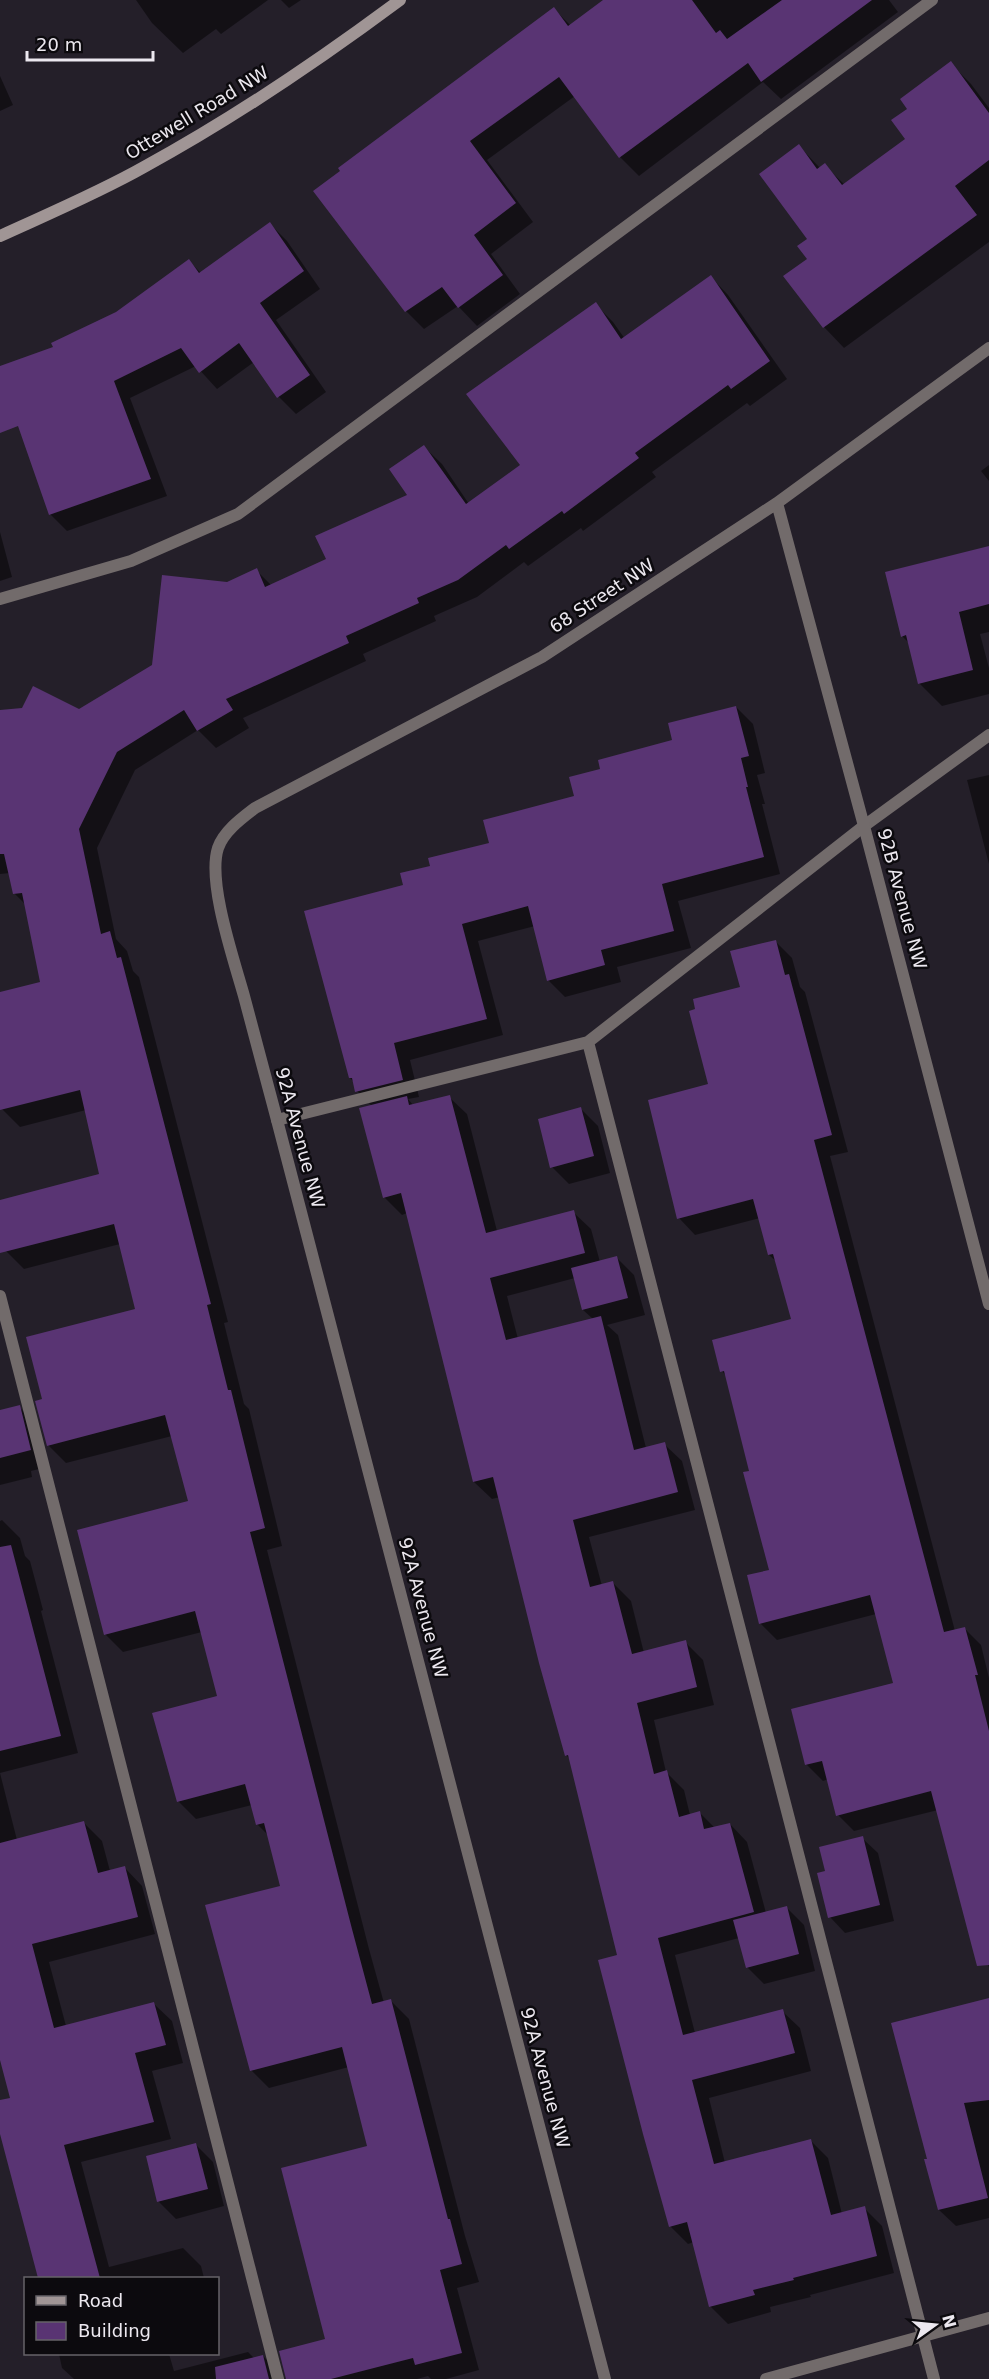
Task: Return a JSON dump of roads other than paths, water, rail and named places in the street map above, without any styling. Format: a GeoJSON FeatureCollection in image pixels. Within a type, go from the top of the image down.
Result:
{"type":"FeatureCollection","features":[{"type":"Feature","properties":{"kind":"street","name":"Ottewell Road NW"},"geometry":{"type":"LineString","coordinates":[[0,236],[142,169],[199,136],[313,64],[400,0]]}},
{"type":"Feature","properties":{"kind":"street"},"geometry":{"type":"LineString","coordinates":[[0,598],[131,561],[238,514],[932,0]]}},
{"type":"Feature","properties":{"kind":"street","name":"68 Street NW"},"geometry":{"type":"LineString","coordinates":[[219,845],[238,821],[255,808],[542,657],[777,503],[989,348]]}},
{"type":"Feature","properties":{"kind":"street","name":"92B Avenue NW"},"geometry":{"type":"LineString","coordinates":[[777,503],[989,1305]]}},
{"type":"Feature","properties":{"kind":"street"},"geometry":{"type":"LineString","coordinates":[[277,1120],[588,1042],[864,826],[989,735]]}},
{"type":"Feature","properties":{"kind":"street","name":"92A Avenue NW"},"geometry":{"type":"LineString","coordinates":[[219,845],[215,878],[227,933],[605,2379]]}},
{"type":"Feature","properties":{"kind":"street"},"geometry":{"type":"LineString","coordinates":[[588,1042],[934,2379]]}},
{"type":"Feature","properties":{"kind":"street"},"geometry":{"type":"LineString","coordinates":[[0,1296],[278,2379]]}},
{"type":"Feature","properties":{"kind":"street"},"geometry":{"type":"LineString","coordinates":[[766,2379],[989,2318]]}}]}
